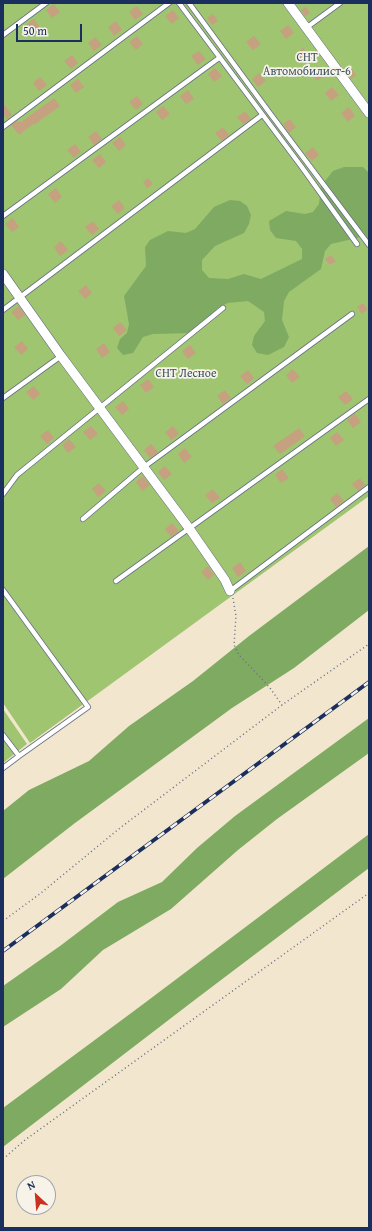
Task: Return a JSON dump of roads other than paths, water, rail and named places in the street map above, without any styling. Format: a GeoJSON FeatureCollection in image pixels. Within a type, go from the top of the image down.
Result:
{"type":"FeatureCollection","features":[{"type":"Feature","properties":{"kind":"street"},"geometry":{"type":"LineString","coordinates":[[288,3],[369,113]]}},
{"type":"Feature","properties":{"kind":"street"},"geometry":{"type":"LineString","coordinates":[[3,274],[61,356],[189,528],[225,580],[230,591]]}},
{"type":"Feature","properties":{"kind":"lane"},"geometry":{"type":"LineString","coordinates":[[3,35],[46,3]]}},
{"type":"Feature","properties":{"kind":"lane"},"geometry":{"type":"LineString","coordinates":[[3,127],[169,3]]}},
{"type":"Feature","properties":{"kind":"lane"},"geometry":{"type":"LineString","coordinates":[[178,3],[301,166],[357,244]]}},
{"type":"Feature","properties":{"kind":"lane"},"geometry":{"type":"LineString","coordinates":[[189,3],[369,245]]}},
{"type":"Feature","properties":{"kind":"lane"},"geometry":{"type":"LineString","coordinates":[[306,28],[340,3]]}},
{"type":"Feature","properties":{"kind":"lane"},"geometry":{"type":"LineString","coordinates":[[3,216],[219,58]]}},
{"type":"Feature","properties":{"kind":"lane"},"geometry":{"type":"LineString","coordinates":[[3,310],[262,115]]}},
{"type":"Feature","properties":{"kind":"lane"},"geometry":{"type":"LineString","coordinates":[[3,494],[17,475],[223,308]]}},
{"type":"Feature","properties":{"kind":"lane"},"geometry":{"type":"LineString","coordinates":[[83,519],[144,467],[352,314]]}},
{"type":"Feature","properties":{"kind":"lane"},"geometry":{"type":"LineString","coordinates":[[3,398],[61,356]]}},
{"type":"Feature","properties":{"kind":"lane"},"geometry":{"type":"LineString","coordinates":[[116,581],[369,399]]}},
{"type":"Feature","properties":{"kind":"lane"},"geometry":{"type":"LineString","coordinates":[[230,591],[369,487]]}},
{"type":"Feature","properties":{"kind":"lane"},"geometry":{"type":"LineString","coordinates":[[3,590],[88,707],[3,768]]}},
{"type":"Feature","properties":{"kind":"lane"},"geometry":{"type":"LineString","coordinates":[[3,735],[19,756]]}},
{"type":"Feature","properties":{"kind":"railway"},"geometry":{"type":"LineString","coordinates":[[3,951],[369,682]]}},
{"type":"Feature","properties":{"kind":"park label","name":"СНТ Автомобилист-6"},"geometry":{"type":"Point","coordinates":[307,65]}},
{"type":"Feature","properties":{"kind":"park label","name":"СНТ Лесное"},"geometry":{"type":"Point","coordinates":[186,374]}}]}
